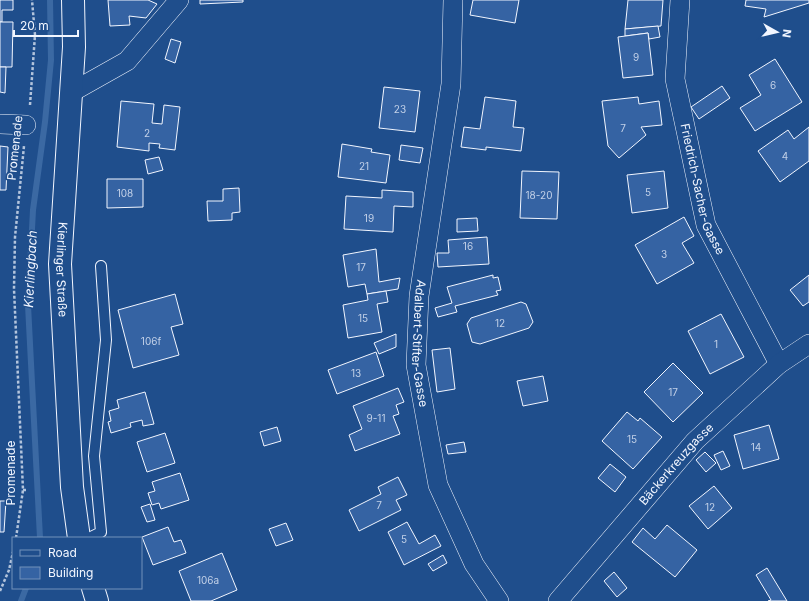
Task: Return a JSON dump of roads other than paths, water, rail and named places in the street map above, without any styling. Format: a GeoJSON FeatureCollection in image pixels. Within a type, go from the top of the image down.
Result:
{"type":"FeatureCollection","features":[{"type":"Feature","properties":{"kind":"main road","name":"Kierlinger Straße"},"geometry":{"type":"LineString","coordinates":[[73,0],[74,48],[72,92],[60,264],[71,472],[79,537]]}},
{"type":"Feature","properties":{"kind":"main road"},"geometry":{"type":"LineString","coordinates":[[94,589],[97,601]]}},
{"type":"Feature","properties":{"kind":"street"},"geometry":{"type":"LineString","coordinates":[[72,92],[126,61],[178,0]]}},
{"type":"Feature","properties":{"kind":"street","name":"Adalbert-Stifter-Gasse"},"geometry":{"type":"LineString","coordinates":[[453,0],[451,84],[419,296],[416,365],[438,485],[474,564],[499,601]]}},
{"type":"Feature","properties":{"kind":"street","name":"Friedrich-Sacher-Gasse"},"geometry":{"type":"LineString","coordinates":[[680,0],[675,79],[706,225],[779,364]]}},
{"type":"Feature","properties":{"kind":"street"},"geometry":{"type":"LineString","coordinates":[[0,124],[26,125]]}},
{"type":"Feature","properties":{"kind":"street","name":"Bäckerkreuzgasse"},"geometry":{"type":"LineString","coordinates":[[558,601],[695,441],[779,364],[809,344]]}},
{"type":"Feature","properties":{"kind":"lane"},"geometry":{"type":"LineString","coordinates":[[91,537],[101,532],[94,456],[106,340],[100,266]]}},
{"type":"Feature","properties":{"kind":"waterway","name":"Kierlingbach"},"geometry":{"type":"LineString","coordinates":[[40,537],[28,305],[33,210],[45,122],[51,60],[50,0]]}},
{"type":"Feature","properties":{"kind":"waterway","name":"Kierlingbach"},"geometry":{"type":"LineString","coordinates":[[21,601],[26,589]]}}]}
